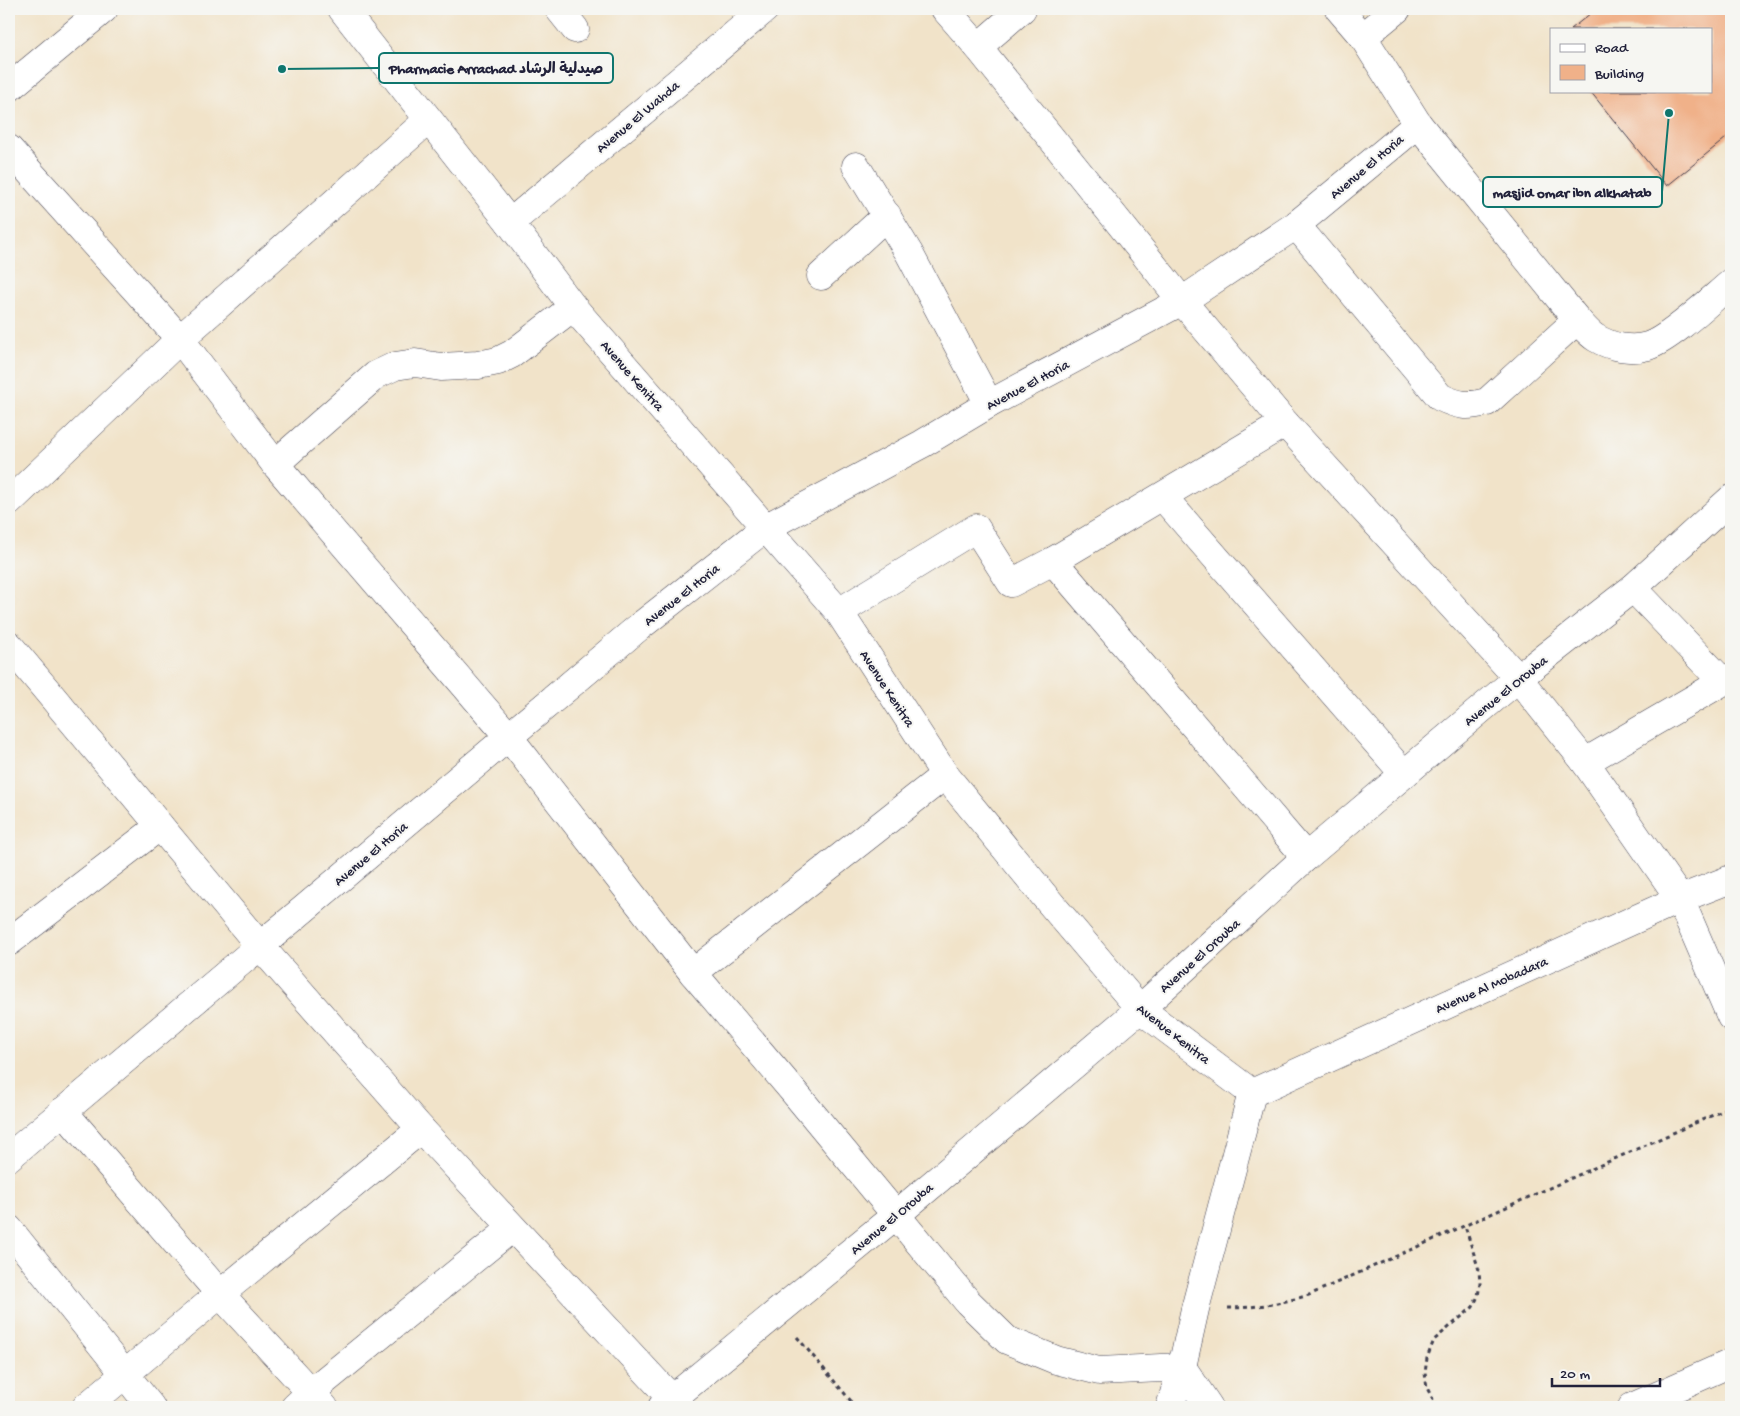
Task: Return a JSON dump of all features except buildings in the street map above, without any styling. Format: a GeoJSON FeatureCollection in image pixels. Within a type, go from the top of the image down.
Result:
{"type":"FeatureCollection","features":[{"type":"Feature","properties":{"kind":"street"},"geometry":{"type":"LineString","coordinates":[[9,88],[104,9]]}},
{"type":"Feature","properties":{"kind":"street","name":"Avenue El Wahda"},"geometry":{"type":"LineString","coordinates":[[510,223],[765,9]]}},
{"type":"Feature","properties":{"kind":"street"},"geometry":{"type":"LineString","coordinates":[[945,9],[978,47],[1182,302],[1285,423],[1518,678],[1585,762],[1680,898],[1731,1017]]}},
{"type":"Feature","properties":{"kind":"street"},"geometry":{"type":"LineString","coordinates":[[978,47],[1022,9]]}},
{"type":"Feature","properties":{"kind":"street"},"geometry":{"type":"LineString","coordinates":[[1339,9],[1362,37],[1418,124],[1577,320],[1596,338],[1614,346],[1631,349],[1649,346],[1670,334],[1731,283]]}},
{"type":"Feature","properties":{"kind":"street"},"geometry":{"type":"LineString","coordinates":[[1362,37],[1397,9]]}},
{"type":"Feature","properties":{"kind":"street","name":"Avenue Kenitra"},"geometry":{"type":"LineString","coordinates":[[353,13],[428,120],[510,223],[573,307],[839,612],[944,775],[1140,1009],[1252,1093]]}},
{"type":"Feature","properties":{"kind":"street"},"geometry":{"type":"LineString","coordinates":[[9,502],[180,339],[428,120]]}},
{"type":"Feature","properties":{"kind":"street","name":"Avenue El Horia"},"geometry":{"type":"LineString","coordinates":[[11,1149],[63,1110],[260,946],[638,627],[765,528],[922,444],[989,404],[1182,302],[1296,225],[1418,124]]}},
{"type":"Feature","properties":{"kind":"street"},"geometry":{"type":"LineString","coordinates":[[9,149],[180,339],[275,464],[508,736],[693,973],[968,1302],[1007,1340],[1056,1360],[1099,1371],[1182,1367]]}},
{"type":"Feature","properties":{"kind":"street"},"geometry":{"type":"LineString","coordinates":[[856,166],[909,253],[989,404]]}},
{"type":"Feature","properties":{"kind":"street"},"geometry":{"type":"LineString","coordinates":[[821,276],[887,215]]}},
{"type":"Feature","properties":{"kind":"street"},"geometry":{"type":"LineString","coordinates":[[1296,225],[1440,397],[1456,405],[1472,406],[1487,402],[1577,320]]}},
{"type":"Feature","properties":{"kind":"street"},"geometry":{"type":"LineString","coordinates":[[275,464],[376,375],[395,366],[415,363],[441,367],[478,365],[498,361],[512,354],[573,307]]}},
{"type":"Feature","properties":{"kind":"street"},"geometry":{"type":"LineString","coordinates":[[839,612],[976,528],[1011,583],[1053,561],[1163,497],[1285,423]]}},
{"type":"Feature","properties":{"kind":"street"},"geometry":{"type":"LineString","coordinates":[[1163,497],[1404,774]]}},
{"type":"Feature","properties":{"kind":"street","name":"Avenue El Orouba"},"geometry":{"type":"LineString","coordinates":[[671,1405],[776,1313],[896,1215],[1140,1009],[1306,857],[1518,678],[1633,588],[1731,499]]}},
{"type":"Feature","properties":{"kind":"street"},"geometry":{"type":"LineString","coordinates":[[1053,561],[1306,857]]}},
{"type":"Feature","properties":{"kind":"street"},"geometry":{"type":"LineString","coordinates":[[1585,762],[1727,679],[1633,588]]}},
{"type":"Feature","properties":{"kind":"street"},"geometry":{"type":"LineString","coordinates":[[9,645],[260,946],[421,1129],[671,1405]]}},
{"type":"Feature","properties":{"kind":"street"},"geometry":{"type":"LineString","coordinates":[[693,973],[944,775]]}},
{"type":"Feature","properties":{"kind":"street"},"geometry":{"type":"LineString","coordinates":[[9,942],[160,826]]}},
{"type":"Feature","properties":{"kind":"street","name":"Avenue Al Mobadara"},"geometry":{"type":"LineString","coordinates":[[1252,1093],[1680,898],[1731,879]]}},
{"type":"Feature","properties":{"kind":"street"},"geometry":{"type":"LineString","coordinates":[[1170,1407],[1182,1367],[1195,1309],[1252,1093]]}},
{"type":"Feature","properties":{"kind":"street"},"geometry":{"type":"LineString","coordinates":[[63,1110],[310,1402],[512,1228]]}},
{"type":"Feature","properties":{"kind":"street"},"geometry":{"type":"LineString","coordinates":[[86,1407],[421,1129]]}},
{"type":"Feature","properties":{"kind":"street"},"geometry":{"type":"LineString","coordinates":[[9,1229],[151,1407]]}},
{"type":"Feature","properties":{"kind":"street"},"geometry":{"type":"LineString","coordinates":[[1632,1407],[1731,1362]]}},
{"type":"Feature","properties":{"kind":"street"},"geometry":{"type":"LineString","coordinates":[[1182,1367],[1209,1407]]}},
{"type":"Feature","properties":{"kind":"path"},"geometry":{"type":"LineString","coordinates":[[1195,1309],[1249,1308],[1283,1303],[1309,1295],[1731,1107]]}},
{"type":"Feature","properties":{"kind":"path"},"geometry":{"type":"LineString","coordinates":[[1438,1407],[1428,1388],[1425,1373],[1427,1358],[1434,1340],[1473,1307],[1478,1296],[1480,1284],[1480,1270],[1465,1226]]}},
{"type":"Feature","properties":{"kind":"path"},"geometry":{"type":"LineString","coordinates":[[776,1313],[856,1407]]}},
{"type":"Feature","properties":{"kind":"place","name":"Pharmacie Arrachad صيدلية الرشاد"},"geometry":{"type":"Point","coordinates":[282,69]}},
{"type":"Feature","properties":{"kind":"place","name":"masjid omar ibn alkhatab"},"geometry":{"type":"Point","coordinates":[1669,113]}}]}
